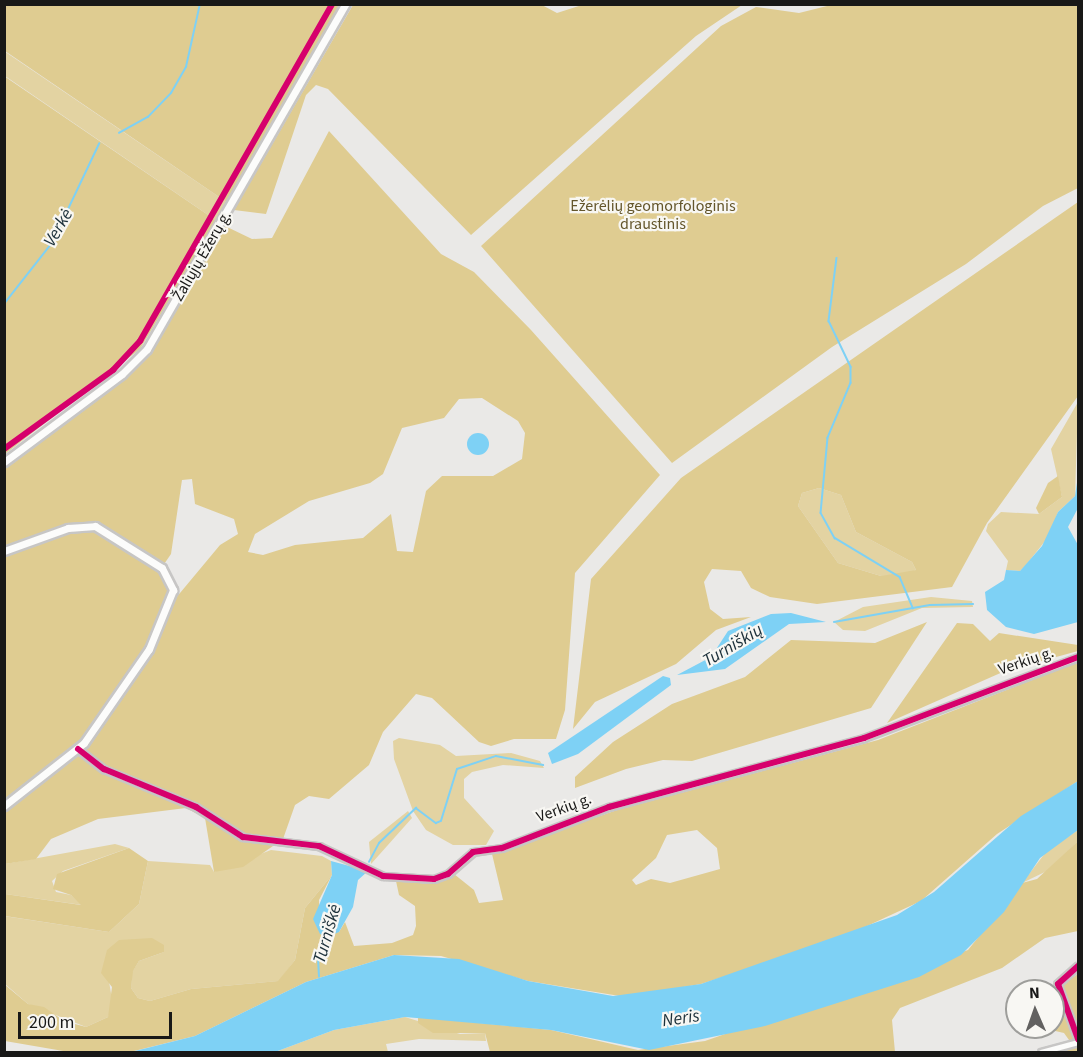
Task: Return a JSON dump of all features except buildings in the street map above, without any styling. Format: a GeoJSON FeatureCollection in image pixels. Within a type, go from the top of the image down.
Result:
{"type":"FeatureCollection","features":[{"type":"Feature","properties":{"kind":"main road","name":"Žaliųjų Ežerų g."},"geometry":{"type":"LineString","coordinates":[[4,462],[117,378],[147,349],[345,4]]}},
{"type":"Feature","properties":{"kind":"main road"},"geometry":{"type":"LineString","coordinates":[[4,551],[68,528],[95,526],[138,550],[172,579],[171,599],[149,649],[78,749],[4,806]]}},
{"type":"Feature","properties":{"kind":"street","name":"Verkių g."},"geometry":{"type":"LineString","coordinates":[[78,749],[104,769],[194,806],[243,837],[319,846],[383,876],[434,879],[448,874],[472,852],[502,848],[609,807],[864,738],[1078,657]]}},
{"type":"Feature","properties":{"kind":"street"},"geometry":{"type":"LineString","coordinates":[[1041,1053],[1078,1041],[1058,984],[1078,966]]}},
{"type":"Feature","properties":{"kind":"shaded area"},"geometry":{"type":"Polygon","coordinates":[[[4,51],[228,203],[217,221],[5,76],[4,51]]]}},
{"type":"Feature","properties":{"kind":"shaded area"},"geometry":{"type":"Polygon","coordinates":[[[1078,402],[1075,496],[1058,512],[1049,536],[1026,565],[1020,571],[1006,570],[1008,561],[986,531],[988,524],[1001,512],[1039,514],[1062,497],[1051,449],[1078,402]]]}},
{"type":"Feature","properties":{"kind":"shaded area"},"geometry":{"type":"Polygon","coordinates":[[[819,488],[841,495],[856,532],[912,562],[916,570],[900,577],[881,576],[838,563],[798,506],[802,493],[819,488]]]}},
{"type":"Feature","properties":{"kind":"shaded area"},"geometry":{"type":"Polygon","coordinates":[[[931,597],[972,601],[973,607],[922,608],[865,631],[843,630],[834,622],[863,607],[931,597]]]}},
{"type":"Feature","properties":{"kind":"shaded area"},"geometry":{"type":"Polygon","coordinates":[[[399,738],[440,745],[456,756],[511,753],[540,761],[544,768],[503,765],[472,772],[464,779],[464,798],[494,831],[486,845],[453,845],[426,830],[413,811],[394,759],[393,741],[399,738]]]}},
{"type":"Feature","properties":{"kind":"shaded area"},"geometry":{"type":"Polygon","coordinates":[[[408,811],[412,818],[371,864],[369,842],[408,811]]]}},
{"type":"Feature","properties":{"kind":"shaded area"},"geometry":{"type":"Polygon","coordinates":[[[1078,830],[1078,841],[1047,871],[1022,883],[1046,852],[1078,830]]]}},
{"type":"Feature","properties":{"kind":"shaded area"},"geometry":{"type":"Polygon","coordinates":[[[115,844],[129,848],[63,871],[52,881],[56,892],[71,895],[82,905],[5,894],[5,864],[115,844]]]}},
{"type":"Feature","properties":{"kind":"shaded area"},"geometry":{"type":"Polygon","coordinates":[[[271,850],[322,856],[331,861],[332,875],[305,908],[295,960],[279,981],[191,989],[150,1001],[138,998],[131,988],[132,972],[139,961],[164,952],[105,958],[113,1005],[108,1017],[86,1027],[28,1004],[5,984],[4,916],[109,932],[139,904],[148,861],[210,865],[214,872],[271,850]]]}},
{"type":"Feature","properties":{"kind":"shaded area"},"geometry":{"type":"Polygon","coordinates":[[[405,1017],[460,1034],[485,1033],[486,1041],[419,1039],[386,1044],[388,1052],[275,1052],[334,1030],[405,1017]]]}},
{"type":"Feature","properties":{"kind":"green space"},"geometry":{"type":"Polygon","coordinates":[[[540,4],[557,13],[582,5],[742,5],[696,36],[471,235],[328,89],[316,85],[306,95],[266,214],[234,210],[353,5],[540,4]]]}},
{"type":"Feature","properties":{"kind":"green space","name":"Ežerėlių geomorfologinis draustinis"},"geometry":{"type":"Polygon","coordinates":[[[835,4],[1078,5],[1078,188],[1043,206],[966,264],[832,347],[672,463],[481,246],[721,26],[756,7],[799,13],[835,4]]]}},
{"type":"Feature","properties":{"kind":"green space"},"geometry":{"type":"Polygon","coordinates":[[[4,5],[340,5],[228,203],[5,51],[4,5]]]}},
{"type":"Feature","properties":{"kind":"green space"},"geometry":{"type":"Polygon","coordinates":[[[4,76],[217,221],[140,349],[5,454],[4,76]]]}},
{"type":"Feature","properties":{"kind":"green space"},"geometry":{"type":"Polygon","coordinates":[[[329,131],[441,254],[474,272],[531,330],[660,475],[575,573],[565,710],[556,739],[514,739],[491,746],[479,742],[432,698],[416,694],[383,732],[369,765],[329,799],[309,796],[295,805],[283,839],[243,867],[214,872],[205,818],[186,808],[98,819],[51,839],[36,859],[5,864],[5,469],[150,354],[225,226],[252,239],[272,238],[329,131]],[[482,398],[459,399],[444,418],[402,428],[383,474],[370,483],[309,501],[255,534],[248,552],[263,555],[295,545],[363,538],[391,514],[397,551],[413,552],[426,491],[442,476],[493,476],[522,459],[525,433],[518,421],[482,398]],[[192,479],[182,480],[171,554],[160,570],[175,599],[220,545],[238,534],[234,519],[195,504],[192,479]]]}},
{"type":"Feature","properties":{"kind":"green space"},"geometry":{"type":"Polygon","coordinates":[[[1078,202],[1078,396],[987,523],[952,587],[817,604],[770,597],[751,588],[741,571],[712,569],[704,582],[710,609],[723,619],[751,617],[716,630],[676,664],[595,702],[573,729],[591,579],[681,478],[1078,202]],[[819,488],[802,493],[798,506],[838,563],[881,576],[916,570],[912,562],[856,532],[841,495],[819,488]]]}},
{"type":"Feature","properties":{"kind":"green space"},"geometry":{"type":"Polygon","coordinates":[[[1058,476],[1062,497],[1039,514],[1036,508],[1048,483],[1058,476]]]}},
{"type":"Feature","properties":{"kind":"green space"},"geometry":{"type":"Polygon","coordinates":[[[927,622],[871,708],[692,761],[663,760],[626,769],[575,788],[575,777],[613,742],[672,704],[745,677],[791,640],[875,643],[927,622]]]}},
{"type":"Feature","properties":{"kind":"green space"},"geometry":{"type":"Polygon","coordinates":[[[957,623],[973,624],[990,641],[999,633],[1078,645],[1078,651],[1005,671],[887,723],[957,623]]]}},
{"type":"Feature","properties":{"kind":"green space"},"geometry":{"type":"Polygon","coordinates":[[[1078,662],[1078,781],[997,834],[921,901],[839,939],[701,984],[626,997],[528,981],[441,956],[394,955],[306,982],[195,1036],[130,1052],[69,1052],[5,1041],[4,984],[28,1004],[44,1007],[64,1021],[86,1027],[108,1017],[112,987],[101,973],[107,950],[119,940],[152,938],[164,945],[164,952],[139,961],[133,971],[131,988],[138,998],[150,1001],[191,989],[278,981],[295,960],[305,908],[332,875],[319,900],[320,934],[339,932],[345,922],[354,946],[392,943],[413,935],[416,926],[415,906],[399,895],[396,881],[431,884],[454,874],[474,890],[479,903],[503,900],[492,854],[617,810],[878,740],[1078,662]],[[697,830],[667,835],[656,858],[632,880],[636,885],[651,879],[670,883],[720,869],[717,848],[697,830]]]}},
{"type":"Feature","properties":{"kind":"green space"},"geometry":{"type":"Polygon","coordinates":[[[1078,841],[1078,931],[1045,938],[1002,968],[900,1008],[892,1020],[895,1052],[490,1052],[485,1033],[433,1033],[418,1023],[418,1017],[551,1030],[638,1050],[705,1041],[968,950],[1022,883],[1037,879],[1078,841]]]}},
{"type":"Feature","properties":{"kind":"green space"},"geometry":{"type":"Polygon","coordinates":[[[129,848],[148,861],[139,904],[109,932],[5,916],[5,894],[81,905],[71,895],[53,889],[57,874],[129,848]]]}},
{"type":"Feature","properties":{"kind":"green space"},"geometry":{"type":"Polygon","coordinates":[[[1078,974],[1078,1052],[1057,1052],[1069,1049],[1069,1040],[1065,1034],[1065,982],[1078,974]]]}},
{"type":"Feature","properties":{"kind":"water"},"geometry":{"type":"Polygon","coordinates":[[[478,433],[486,436],[489,444],[486,452],[478,455],[470,452],[467,444],[470,436],[478,433]]]}},
{"type":"Feature","properties":{"kind":"water"},"geometry":{"type":"Polygon","coordinates":[[[1078,476],[1078,508],[1068,527],[1078,545],[1078,622],[1034,634],[1006,627],[987,610],[985,592],[1004,580],[1006,570],[1020,571],[1042,546],[1058,512],[1075,496],[1078,476]]]}},
{"type":"Feature","properties":{"kind":"water"},"geometry":{"type":"Polygon","coordinates":[[[791,613],[826,622],[789,624],[725,669],[677,675],[711,657],[728,631],[771,614],[791,613]]]}},
{"type":"Feature","properties":{"kind":"water"},"geometry":{"type":"Polygon","coordinates":[[[663,676],[670,678],[671,685],[578,754],[552,764],[548,753],[663,676]]]}},
{"type":"Feature","properties":{"kind":"water","name":"Neris"},"geometry":{"type":"Polygon","coordinates":[[[1078,781],[1078,830],[1040,858],[1004,912],[961,955],[919,977],[765,1026],[649,1050],[551,1030],[405,1017],[334,1030],[275,1052],[131,1052],[195,1036],[306,982],[394,955],[459,959],[528,981],[613,996],[701,984],[897,915],[934,892],[1021,816],[1078,781]]]}},
{"type":"Feature","properties":{"kind":"water"},"geometry":{"type":"Polygon","coordinates":[[[331,861],[368,871],[358,880],[353,907],[339,932],[328,937],[320,934],[313,919],[332,875],[331,861]]]}},
{"type":"Feature","properties":{"kind":"waterway","name":"Verkė"},"geometry":{"type":"LineString","coordinates":[[119,133],[148,117],[171,93],[186,67],[200,4]]}},
{"type":"Feature","properties":{"kind":"waterway","name":"Verkė"},"geometry":{"type":"LineString","coordinates":[[4,304],[52,243],[99,144]]}},
{"type":"Feature","properties":{"kind":"waterway"},"geometry":{"type":"LineString","coordinates":[[837,258],[829,321],[851,367],[851,383],[828,438],[821,513],[835,538],[900,577],[913,608]]}},
{"type":"Feature","properties":{"kind":"waterway","name":"Turniškių"},"geometry":{"type":"LineString","coordinates":[[834,622],[930,605],[973,604]]}},
{"type":"Feature","properties":{"kind":"waterway","name":"Turniškių"},"geometry":{"type":"LineString","coordinates":[[369,862],[379,843],[416,808],[436,823],[441,821],[457,769],[496,756],[543,765]]}},
{"type":"Feature","properties":{"kind":"waterway","name":"Turniškė"},"geometry":{"type":"LineString","coordinates":[[319,977],[318,959],[328,936]]}},
{"type":"Feature","properties":{"kind":"cycle path"},"geometry":{"type":"LineString","coordinates":[[4,449],[113,370],[140,341],[332,4]]}},
{"type":"Feature","properties":{"kind":"cycle path"},"geometry":{"type":"LineString","coordinates":[[78,749],[104,769],[196,807],[243,837],[319,846],[383,876],[434,879],[448,874],[473,852],[502,848],[609,807],[864,738],[1078,657]]}},
{"type":"Feature","properties":{"kind":"cycle path"},"geometry":{"type":"LineString","coordinates":[[1078,966],[1058,984],[1078,1039]]}}]}
